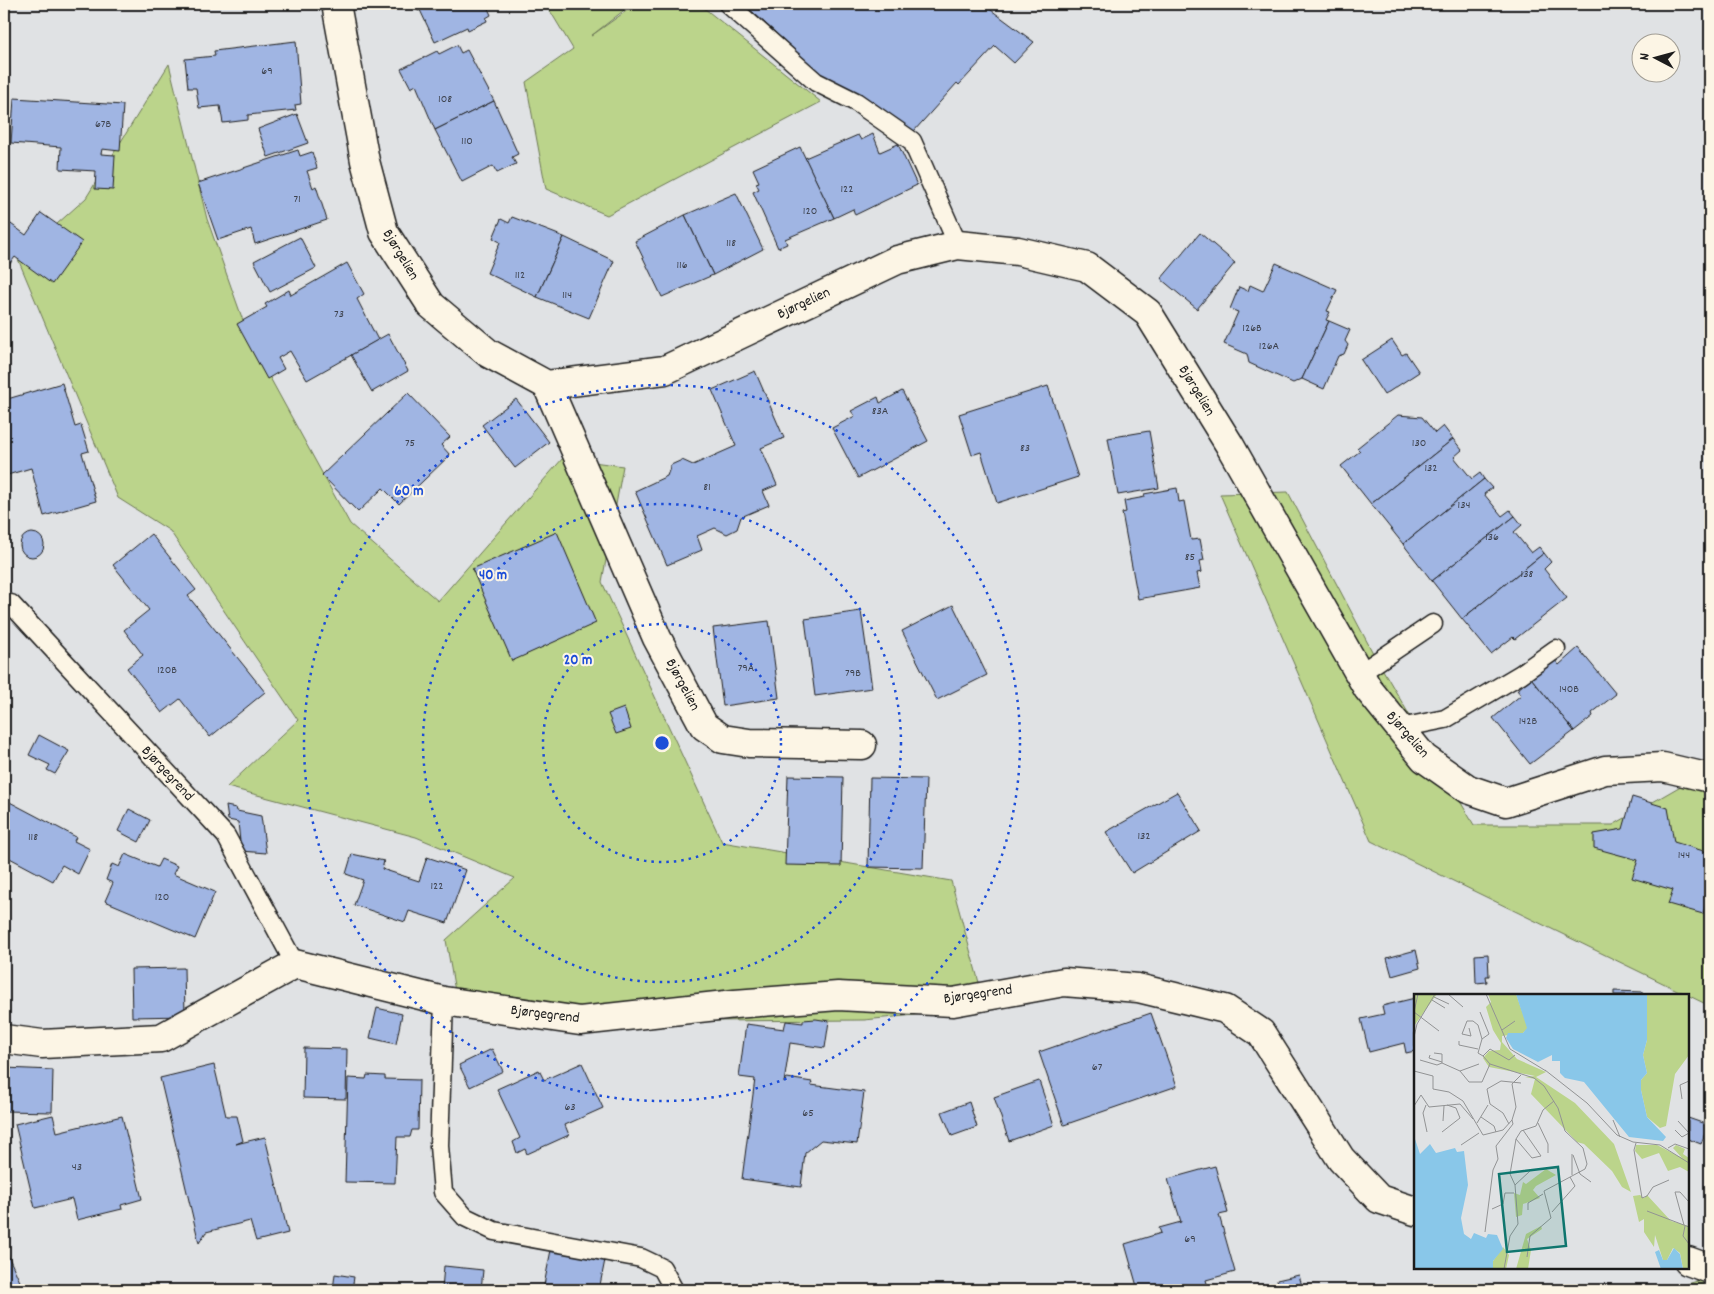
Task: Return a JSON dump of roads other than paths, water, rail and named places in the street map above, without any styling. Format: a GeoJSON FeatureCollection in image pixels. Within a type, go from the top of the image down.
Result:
{"type":"FeatureCollection","features":[{"type":"Feature","properties":{"kind":"street","name":"Bjørgelien"},"geometry":{"type":"LineString","coordinates":[[336,4],[365,161],[384,232],[431,305],[488,352],[547,385],[665,370],[897,260],[958,245],[1018,251],[1087,267],[1148,313],[1229,444],[1359,674],[1424,758],[1468,788],[1506,802],[1605,770],[1663,767],[1710,778]]}},
{"type":"Feature","properties":{"kind":"street","name":"Bjørgelien"},"geometry":{"type":"LineString","coordinates":[[547,385],[657,638],[704,726],[723,739],[749,743],[862,745]]}},
{"type":"Feature","properties":{"kind":"street","name":"Bjørgegrend"},"geometry":{"type":"LineString","coordinates":[[295,964],[444,1001],[580,1021],[735,1004],[838,996],[953,1002],[1064,982],[1138,988],[1225,1010],[1261,1033],[1341,1158],[1379,1199],[1414,1211]]}},
{"type":"Feature","properties":{"kind":"street"},"geometry":{"type":"LineString","coordinates":[[4,1039],[42,1044],[161,1038],[295,964]]}},
{"type":"Feature","properties":{"kind":"street"},"geometry":{"type":"LineString","coordinates":[[1689,1262],[1710,1269]]}},
{"type":"Feature","properties":{"kind":"lane"},"geometry":{"type":"LineString","coordinates":[[728,4],[816,82],[856,102],[912,141],[958,245]]}},
{"type":"Feature","properties":{"kind":"lane","name":"Bjørgegrend"},"geometry":{"type":"LineString","coordinates":[[11,604],[226,836],[295,964]]}},
{"type":"Feature","properties":{"kind":"lane"},"geometry":{"type":"LineString","coordinates":[[1359,674],[1433,624]]}},
{"type":"Feature","properties":{"kind":"lane"},"geometry":{"type":"LineString","coordinates":[[1400,728],[1445,719],[1521,674],[1556,649]]}},
{"type":"Feature","properties":{"kind":"lane"},"geometry":{"type":"LineString","coordinates":[[444,1001],[439,1146],[443,1192],[465,1217],[494,1230],[641,1258],[662,1268],[674,1290]]}}]}
